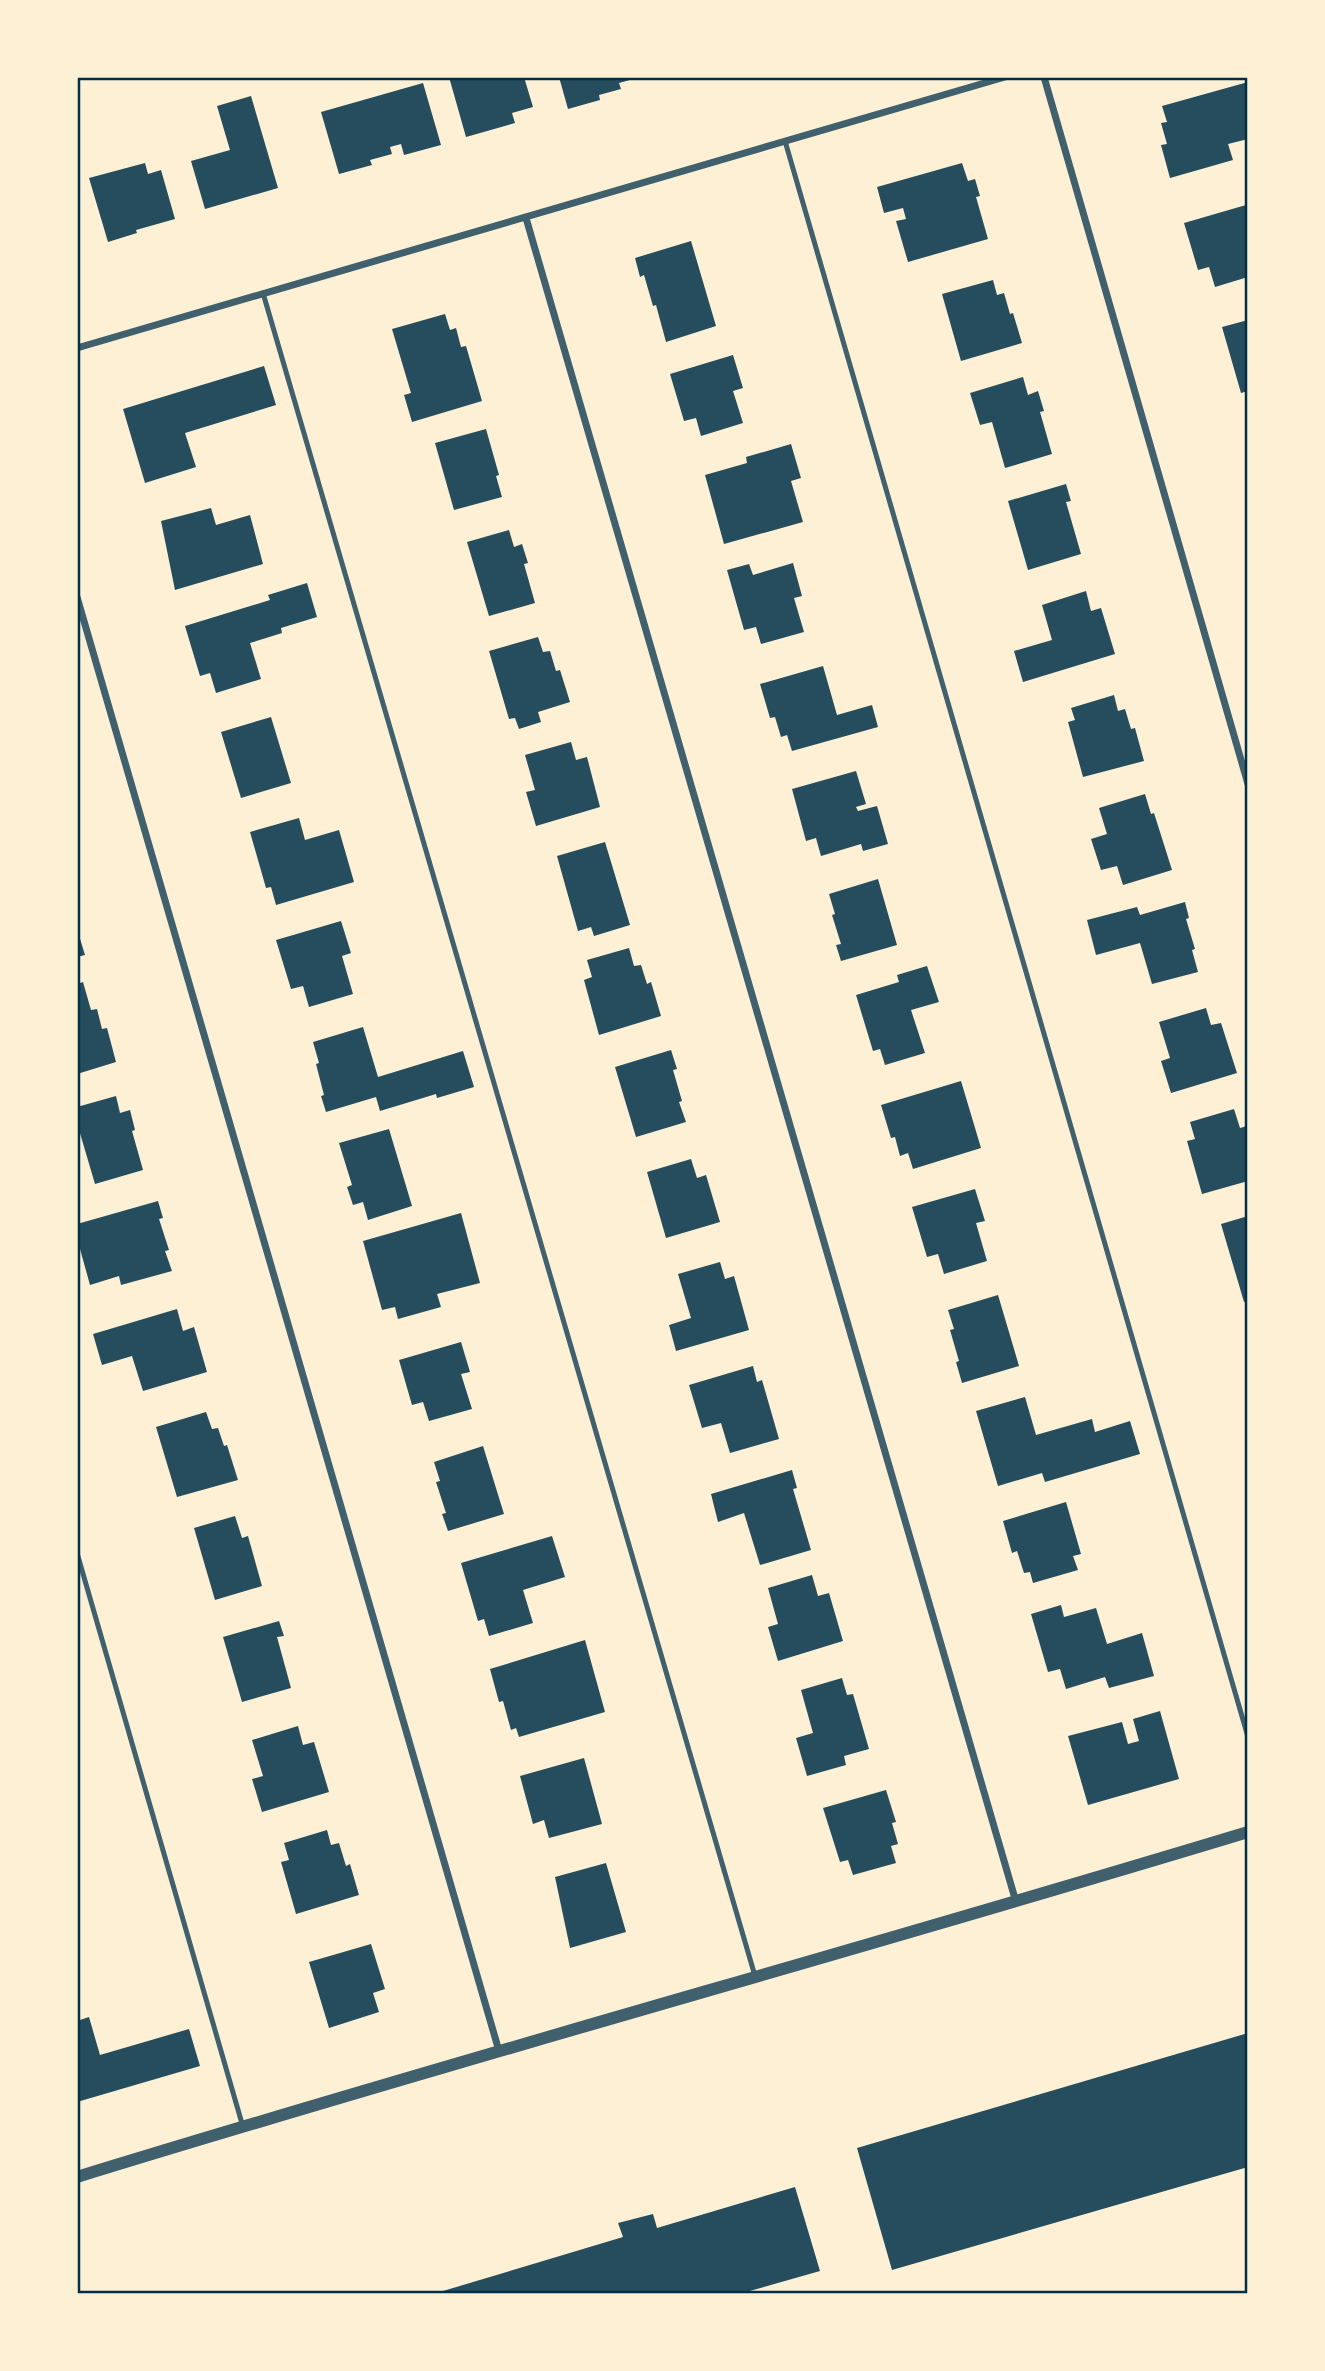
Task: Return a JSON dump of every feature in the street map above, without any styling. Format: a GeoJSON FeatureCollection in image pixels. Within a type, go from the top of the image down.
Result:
{"type":"FeatureCollection","features":[{"type":"Feature","properties":{"kind":"street"},"geometry":{"type":"LineString","coordinates":[[77,348],[1005,77]]}},
{"type":"Feature","properties":{"kind":"street"},"geometry":{"type":"LineString","coordinates":[[1044,77],[1248,784]]}},
{"type":"Feature","properties":{"kind":"street"},"geometry":{"type":"LineString","coordinates":[[526,218],[1016,1902]]}},
{"type":"Feature","properties":{"kind":"street"},"geometry":{"type":"LineString","coordinates":[[77,597],[499,2050]]}},
{"type":"Feature","properties":{"kind":"street"},"geometry":{"type":"LineString","coordinates":[[77,2177],[499,2050],[1016,1902],[1248,1832]]}},
{"type":"Feature","properties":{"kind":"lane"},"geometry":{"type":"LineString","coordinates":[[786,141],[1248,1737]]}},
{"type":"Feature","properties":{"kind":"lane"},"geometry":{"type":"LineString","coordinates":[[263,293],[755,1977]]}},
{"type":"Feature","properties":{"kind":"lane"},"geometry":{"type":"LineString","coordinates":[[77,1553],[243,2127]]}},
{"type":"Feature","properties":{"kind":"building"},"geometry":{"type":"Polygon","coordinates":[[[449,77],[524,77],[533,107],[512,113],[515,123],[466,137],[449,77]]]}},
{"type":"Feature","properties":{"kind":"building"},"geometry":{"type":"Polygon","coordinates":[[[559,77],[637,78],[619,83],[621,89],[599,95],[600,100],[568,109],[559,77]]]}},
{"type":"Feature","properties":{"kind":"building"},"geometry":{"type":"Polygon","coordinates":[[[1248,82],[1248,139],[1228,144],[1233,160],[1170,178],[1161,145],[1167,144],[1161,123],[1167,122],[1162,106],[1248,82]]]}},
{"type":"Feature","properties":{"kind":"building"},"geometry":{"type":"Polygon","coordinates":[[[423,83],[441,145],[404,155],[401,144],[390,147],[392,154],[370,160],[372,165],[339,174],[321,112],[423,83]]]}},
{"type":"Feature","properties":{"kind":"building"},"geometry":{"type":"Polygon","coordinates":[[[251,96],[278,188],[205,209],[191,161],[230,150],[217,106],[251,96]]]}},
{"type":"Feature","properties":{"kind":"building"},"geometry":{"type":"Polygon","coordinates":[[[145,163],[148,174],[161,170],[175,219],[136,230],[137,233],[108,242],[89,178],[145,163]]]}},
{"type":"Feature","properties":{"kind":"building"},"geometry":{"type":"Polygon","coordinates":[[[962,163],[968,181],[975,179],[980,196],[976,197],[988,239],[908,262],[896,221],[906,219],[903,208],[884,213],[877,187],[962,163]]]}},
{"type":"Feature","properties":{"kind":"building"},"geometry":{"type":"Polygon","coordinates":[[[1246,205],[1248,277],[1215,287],[1209,267],[1198,270],[1184,223],[1246,205]]]}},
{"type":"Feature","properties":{"kind":"building"},"geometry":{"type":"Polygon","coordinates":[[[691,241],[716,326],[666,342],[656,305],[653,306],[644,275],[640,277],[635,258],[691,241]]]}},
{"type":"Feature","properties":{"kind":"building"},"geometry":{"type":"Polygon","coordinates":[[[993,280],[997,295],[1004,293],[1022,343],[961,361],[942,294],[993,280]]]}},
{"type":"Feature","properties":{"kind":"building"},"geometry":{"type":"Polygon","coordinates":[[[445,314],[450,330],[456,328],[461,347],[466,346],[482,401],[412,422],[404,395],[411,393],[392,329],[445,314]]]}},
{"type":"Feature","properties":{"kind":"building"},"geometry":{"type":"Polygon","coordinates":[[[1248,320],[1248,391],[1241,393],[1222,327],[1248,320]]]}},
{"type":"Feature","properties":{"kind":"building"},"geometry":{"type":"Polygon","coordinates":[[[733,355],[743,388],[733,391],[743,423],[701,436],[696,418],[684,421],[670,374],[733,355]]]}},
{"type":"Feature","properties":{"kind":"building"},"geometry":{"type":"Polygon","coordinates":[[[264,366],[276,405],[185,433],[196,467],[145,483],[123,409],[264,366]]]}},
{"type":"Feature","properties":{"kind":"building"},"geometry":{"type":"Polygon","coordinates":[[[1023,377],[1028,395],[1038,391],[1044,411],[1040,412],[1052,454],[1005,468],[992,422],[980,425],[970,393],[1023,377]]]}},
{"type":"Feature","properties":{"kind":"building"},"geometry":{"type":"Polygon","coordinates":[[[486,429],[499,475],[496,476],[502,497],[454,510],[435,443],[486,429]]]}},
{"type":"Feature","properties":{"kind":"building"},"geometry":{"type":"Polygon","coordinates":[[[791,444],[801,478],[791,481],[803,522],[724,544],[705,475],[747,463],[746,457],[791,444]]]}},
{"type":"Feature","properties":{"kind":"building"},"geometry":{"type":"Polygon","coordinates":[[[1066,484],[1071,501],[1066,502],[1081,554],[1028,570],[1008,501],[1066,484]]]}},
{"type":"Feature","properties":{"kind":"building"},"geometry":{"type":"Polygon","coordinates":[[[211,508],[216,525],[250,515],[263,564],[175,590],[161,521],[211,508]]]}},
{"type":"Feature","properties":{"kind":"building"},"geometry":{"type":"Polygon","coordinates":[[[509,530],[514,547],[522,544],[528,563],[524,564],[535,603],[489,616],[467,542],[509,530]]]}},
{"type":"Feature","properties":{"kind":"building"},"geometry":{"type":"Polygon","coordinates":[[[793,563],[802,596],[794,598],[804,632],[761,644],[756,627],[744,630],[727,570],[749,564],[753,575],[793,563]]]}},
{"type":"Feature","properties":{"kind":"building"},"geometry":{"type":"Polygon","coordinates":[[[307,583],[317,617],[281,628],[282,633],[250,643],[261,679],[216,693],[210,673],[200,676],[185,626],[270,600],[268,595],[307,583]]]}},
{"type":"Feature","properties":{"kind":"building"},"geometry":{"type":"Polygon","coordinates":[[[1086,591],[1091,611],[1101,608],[1115,654],[1023,682],[1014,651],[1052,640],[1042,605],[1086,591]]]}},
{"type":"Feature","properties":{"kind":"building"},"geometry":{"type":"Polygon","coordinates":[[[538,637],[543,652],[550,651],[556,671],[560,670],[570,702],[538,712],[541,722],[519,729],[515,718],[509,719],[489,651],[538,637]]]}},
{"type":"Feature","properties":{"kind":"building"},"geometry":{"type":"Polygon","coordinates":[[[823,666],[837,715],[872,705],[878,727],[792,751],[787,735],[781,737],[775,717],[770,718],[760,684],[823,666]]]}},
{"type":"Feature","properties":{"kind":"building"},"geometry":{"type":"Polygon","coordinates":[[[1114,695],[1118,711],[1125,709],[1131,729],[1135,728],[1144,761],[1083,777],[1068,722],[1075,720],[1071,708],[1114,695]]]}},
{"type":"Feature","properties":{"kind":"building"},"geometry":{"type":"Polygon","coordinates":[[[271,717],[291,783],[241,798],[221,732],[271,717]]]}},
{"type":"Feature","properties":{"kind":"building"},"geometry":{"type":"Polygon","coordinates":[[[571,742],[576,760],[587,757],[600,807],[536,826],[526,792],[535,790],[525,755],[571,742]]]}},
{"type":"Feature","properties":{"kind":"building"},"geometry":{"type":"Polygon","coordinates":[[[856,771],[866,804],[856,807],[858,811],[877,806],[888,844],[863,851],[861,844],[821,856],[816,838],[806,841],[792,789],[856,771]]]}},
{"type":"Feature","properties":{"kind":"building"},"geometry":{"type":"Polygon","coordinates":[[[1145,794],[1151,814],[1154,813],[1172,870],[1123,885],[1117,866],[1101,870],[1091,839],[1107,834],[1099,808],[1145,794]]]}},
{"type":"Feature","properties":{"kind":"building"},"geometry":{"type":"Polygon","coordinates":[[[299,818],[305,840],[339,830],[354,882],[276,905],[271,887],[266,888],[250,832],[299,818]]]}},
{"type":"Feature","properties":{"kind":"building"},"geometry":{"type":"Polygon","coordinates":[[[605,842],[630,925],[594,936],[591,927],[578,931],[557,856],[605,842]]]}},
{"type":"Feature","properties":{"kind":"building"},"geometry":{"type":"Polygon","coordinates":[[[878,879],[897,945],[841,961],[836,945],[841,944],[829,894],[878,879]]]}},
{"type":"Feature","properties":{"kind":"building"},"geometry":{"type":"Polygon","coordinates":[[[1185,902],[1189,918],[1186,919],[1195,949],[1192,950],[1198,972],[1152,984],[1140,943],[1096,955],[1087,920],[1137,907],[1140,915],[1185,902]]]}},
{"type":"Feature","properties":{"kind":"building"},"geometry":{"type":"Polygon","coordinates":[[[341,921],[351,953],[342,956],[353,994],[309,1007],[303,986],[291,989],[276,940],[341,921]]]}},
{"type":"Feature","properties":{"kind":"building"},"geometry":{"type":"Polygon","coordinates":[[[77,929],[85,955],[77,957],[77,929]]]}},
{"type":"Feature","properties":{"kind":"building"},"geometry":{"type":"Polygon","coordinates":[[[629,948],[634,966],[641,965],[647,984],[651,982],[661,1016],[599,1035],[584,980],[592,977],[587,960],[629,948]]]}},
{"type":"Feature","properties":{"kind":"building"},"geometry":{"type":"Polygon","coordinates":[[[927,966],[939,1002],[911,1010],[925,1053],[885,1065],[880,1049],[873,1051],[856,995],[899,982],[897,975],[927,966]]]}},
{"type":"Feature","properties":{"kind":"building"},"geometry":{"type":"Polygon","coordinates":[[[83,982],[91,1010],[97,1009],[102,1029],[107,1028],[116,1062],[77,1074],[77,984],[83,982]]]}},
{"type":"Feature","properties":{"kind":"building"},"geometry":{"type":"Polygon","coordinates":[[[1206,1008],[1211,1025],[1221,1023],[1237,1073],[1171,1093],[1161,1061],[1170,1058],[1159,1022],[1206,1008]]]}},
{"type":"Feature","properties":{"kind":"building"},"geometry":{"type":"Polygon","coordinates":[[[363,1027],[378,1077],[463,1051],[474,1087],[437,1098],[436,1094],[380,1111],[376,1097],[326,1112],[313,1042],[363,1027]]]}},
{"type":"Feature","properties":{"kind":"building"},"geometry":{"type":"Polygon","coordinates":[[[671,1050],[677,1069],[673,1070],[682,1101],[679,1102],[686,1122],[636,1137],[615,1067],[671,1050]]]}},
{"type":"Feature","properties":{"kind":"building"},"geometry":{"type":"Polygon","coordinates":[[[961,1081],[981,1148],[913,1169],[908,1153],[900,1156],[895,1137],[891,1138],[881,1105],[961,1081]]]}},
{"type":"Feature","properties":{"kind":"building"},"geometry":{"type":"Polygon","coordinates":[[[116,1096],[120,1113],[130,1110],[135,1130],[132,1131],[143,1170],[95,1184],[77,1123],[77,1107],[116,1096]]]}},
{"type":"Feature","properties":{"kind":"building"},"geometry":{"type":"Polygon","coordinates":[[[1234,1109],[1240,1128],[1247,1126],[1248,1130],[1248,1181],[1202,1194],[1187,1141],[1195,1139],[1190,1122],[1234,1109]]]}},
{"type":"Feature","properties":{"kind":"building"},"geometry":{"type":"Polygon","coordinates":[[[389,1129],[412,1206],[368,1220],[363,1202],[353,1205],[347,1187],[352,1185],[339,1143],[389,1129]]]}},
{"type":"Feature","properties":{"kind":"building"},"geometry":{"type":"Polygon","coordinates":[[[691,1159],[697,1178],[706,1175],[720,1222],[666,1238],[647,1172],[691,1159]]]}},
{"type":"Feature","properties":{"kind":"building"},"geometry":{"type":"Polygon","coordinates":[[[975,1189],[985,1221],[976,1223],[987,1261],[944,1274],[938,1254],[927,1257],[912,1207],[975,1189]]]}},
{"type":"Feature","properties":{"kind":"building"},"geometry":{"type":"Polygon","coordinates":[[[158,1201],[163,1218],[159,1219],[169,1250],[165,1251],[172,1271],[121,1285],[119,1276],[90,1285],[77,1238],[77,1224],[158,1201]]]}},
{"type":"Feature","properties":{"kind":"building"},"geometry":{"type":"Polygon","coordinates":[[[461,1213],[480,1283],[437,1294],[441,1307],[398,1319],[395,1307],[382,1310],[363,1241],[461,1213]]]}},
{"type":"Feature","properties":{"kind":"building"},"geometry":{"type":"Polygon","coordinates":[[[1248,1216],[1248,1301],[1244,1302],[1221,1224],[1248,1216]]]}},
{"type":"Feature","properties":{"kind":"building"},"geometry":{"type":"Polygon","coordinates":[[[720,1262],[725,1279],[734,1276],[749,1330],[676,1351],[669,1325],[691,1318],[678,1274],[720,1262]]]}},
{"type":"Feature","properties":{"kind":"building"},"geometry":{"type":"Polygon","coordinates":[[[998,1295],[1019,1366],[962,1383],[950,1330],[954,1329],[948,1310],[998,1295]]]}},
{"type":"Feature","properties":{"kind":"building"},"geometry":{"type":"Polygon","coordinates":[[[177,1309],[183,1331],[194,1327],[207,1372],[143,1391],[132,1356],[102,1365],[93,1334],[177,1309]]]}},
{"type":"Feature","properties":{"kind":"building"},"geometry":{"type":"Polygon","coordinates":[[[461,1342],[470,1372],[461,1374],[472,1409],[429,1421],[423,1402],[412,1405],[399,1360],[461,1342]]]}},
{"type":"Feature","properties":{"kind":"building"},"geometry":{"type":"Polygon","coordinates":[[[753,1366],[757,1382],[762,1380],[779,1439],[730,1453],[721,1423],[702,1428],[689,1385],[753,1366]]]}},
{"type":"Feature","properties":{"kind":"building"},"geometry":{"type":"Polygon","coordinates":[[[1025,1397],[1036,1435],[1092,1419],[1095,1432],[1130,1421],[1140,1454],[1045,1482],[1042,1473],[998,1486],[976,1411],[1025,1397]]]}},
{"type":"Feature","properties":{"kind":"building"},"geometry":{"type":"Polygon","coordinates":[[[206,1412],[212,1429],[218,1428],[224,1446],[227,1445],[238,1480],[177,1497],[156,1427],[206,1412]]]}},
{"type":"Feature","properties":{"kind":"building"},"geometry":{"type":"Polygon","coordinates":[[[483,1446],[504,1514],[448,1531],[442,1514],[446,1513],[436,1482],[440,1481],[434,1462],[483,1446]]]}},
{"type":"Feature","properties":{"kind":"building"},"geometry":{"type":"Polygon","coordinates":[[[792,1470],[797,1488],[793,1489],[811,1550],[760,1565],[744,1513],[718,1522],[711,1494],[792,1470]]]}},
{"type":"Feature","properties":{"kind":"building"},"geometry":{"type":"Polygon","coordinates":[[[1066,1502],[1081,1554],[1073,1556],[1078,1570],[1033,1583],[1030,1572],[1024,1573],[1017,1551],[1012,1553],[1003,1521],[1066,1502]]]}},
{"type":"Feature","properties":{"kind":"building"},"geometry":{"type":"Polygon","coordinates":[[[235,1516],[242,1538],[248,1536],[262,1586],[215,1600],[194,1528],[235,1516]]]}},
{"type":"Feature","properties":{"kind":"building"},"geometry":{"type":"Polygon","coordinates":[[[552,1536],[565,1577],[523,1590],[533,1623],[489,1636],[484,1619],[478,1621],[461,1563],[552,1536]]]}},
{"type":"Feature","properties":{"kind":"building"},"geometry":{"type":"Polygon","coordinates":[[[812,1575],[818,1596],[829,1593],[843,1641],[778,1661],[768,1627],[778,1624],[768,1588],[812,1575]]]}},
{"type":"Feature","properties":{"kind":"building"},"geometry":{"type":"Polygon","coordinates":[[[1061,1605],[1064,1617],[1096,1608],[1107,1644],[1142,1633],[1154,1676],[1109,1688],[1105,1677],[1066,1689],[1060,1669],[1048,1672],[1031,1614],[1061,1605]]]}},
{"type":"Feature","properties":{"kind":"building"},"geometry":{"type":"Polygon","coordinates":[[[279,1621],[284,1636],[277,1637],[291,1688],[242,1702],[223,1637],[279,1621]]]}},
{"type":"Feature","properties":{"kind":"building"},"geometry":{"type":"Polygon","coordinates":[[[585,1640],[605,1712],[519,1737],[516,1728],[511,1730],[503,1701],[499,1702],[490,1669],[585,1640]]]}},
{"type":"Feature","properties":{"kind":"building"},"geometry":{"type":"Polygon","coordinates":[[[842,1678],[847,1695],[853,1694],[869,1749],[844,1756],[846,1765],[807,1776],[796,1738],[813,1733],[801,1690],[842,1678]]]}},
{"type":"Feature","properties":{"kind":"building"},"geometry":{"type":"Polygon","coordinates":[[[1160,1711],[1179,1779],[1088,1805],[1068,1736],[1122,1722],[1128,1744],[1139,1741],[1133,1719],[1160,1711]]]}},
{"type":"Feature","properties":{"kind":"building"},"geometry":{"type":"Polygon","coordinates":[[[298,1726],[303,1745],[314,1742],[329,1792],[262,1812],[252,1779],[263,1776],[252,1740],[298,1726]]]}},
{"type":"Feature","properties":{"kind":"building"},"geometry":{"type":"Polygon","coordinates":[[[584,1758],[602,1824],[549,1838],[544,1820],[533,1824],[520,1776],[584,1758]]]}},
{"type":"Feature","properties":{"kind":"building"},"geometry":{"type":"Polygon","coordinates":[[[886,1790],[896,1822],[892,1823],[898,1844],[891,1846],[896,1863],[853,1875],[848,1860],[840,1862],[823,1808],[886,1790]]]}},
{"type":"Feature","properties":{"kind":"building"},"geometry":{"type":"Polygon","coordinates":[[[327,1830],[331,1845],[339,1843],[346,1866],[350,1864],[359,1895],[296,1914],[281,1862],[289,1860],[284,1843],[327,1830]]]}},
{"type":"Feature","properties":{"kind":"building"},"geometry":{"type":"Polygon","coordinates":[[[606,1863],[626,1932],[570,1948],[555,1877],[606,1863]]]}},
{"type":"Feature","properties":{"kind":"building"},"geometry":{"type":"Polygon","coordinates":[[[371,1944],[385,1989],[373,1993],[379,2012],[329,2028],[309,1962],[371,1944]]]}},
{"type":"Feature","properties":{"kind":"building"},"geometry":{"type":"Polygon","coordinates":[[[89,2017],[100,2055],[189,2029],[200,2066],[77,2102],[77,2021],[89,2017]]]}},
{"type":"Feature","properties":{"kind":"building"},"geometry":{"type":"Polygon","coordinates":[[[1248,2033],[1248,2167],[892,2270],[857,2148],[1248,2033]]]}},
{"type":"Feature","properties":{"kind":"building"},"geometry":{"type":"Polygon","coordinates":[[[795,2187],[820,2271],[739,2294],[433,2294],[623,2237],[618,2223],[653,2214],[657,2228],[795,2187]]]}}]}
